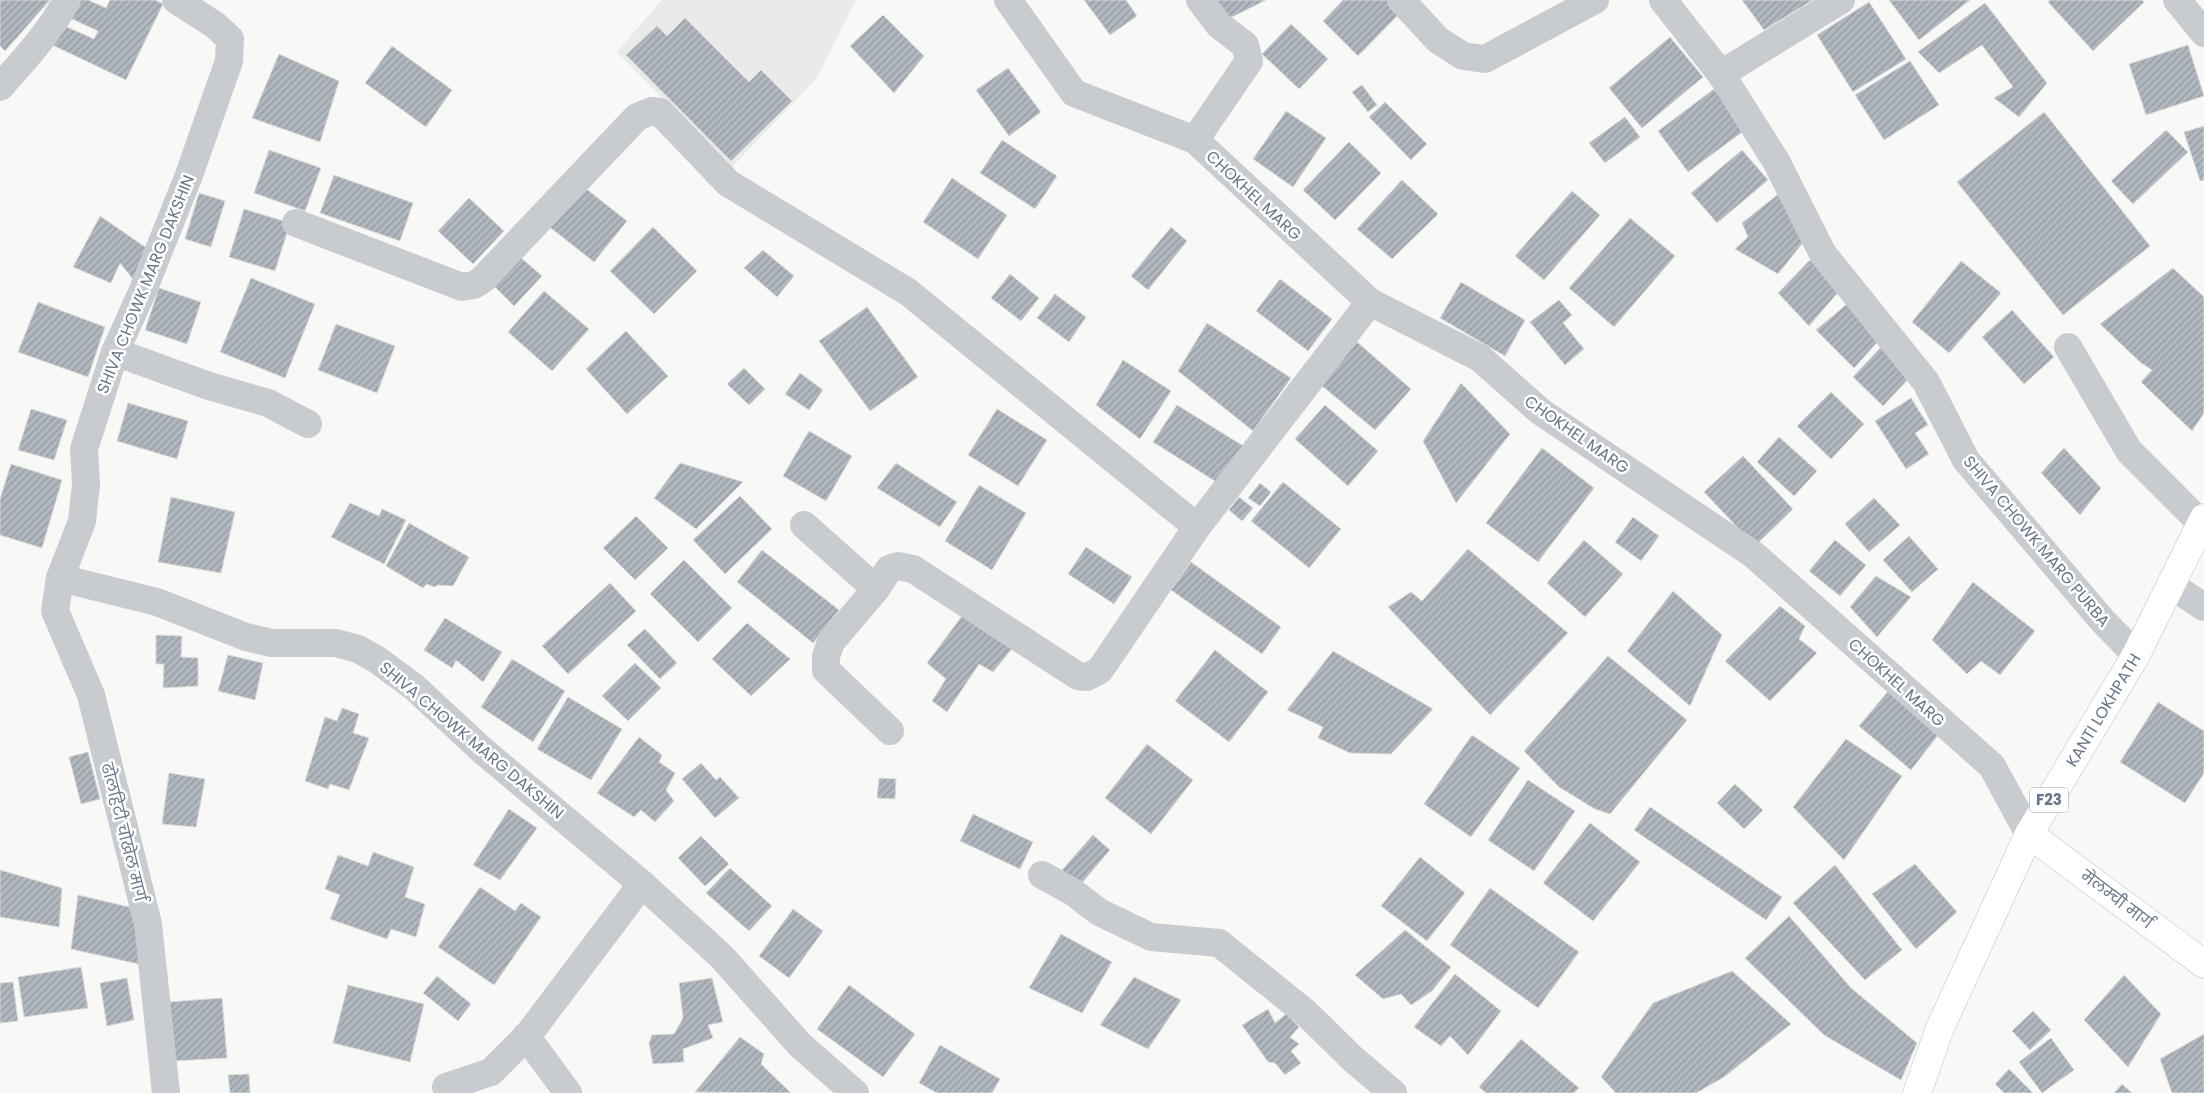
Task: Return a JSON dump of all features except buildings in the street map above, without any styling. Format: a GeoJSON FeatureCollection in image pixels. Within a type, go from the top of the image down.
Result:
{"type":"FeatureCollection","features":[{"type":"Feature","properties":{"kind":"main road","name":"KANTI LOKHPATH"},"geometry":{"type":"LineString","coordinates":[[1917,1093],[1940,1028],[2029,834],[2136,655],[2203,521]]}},
{"type":"Feature","properties":{"kind":"main road","name":"मेलम्ची मार्ग"},"geometry":{"type":"LineString","coordinates":[[2029,834],[2204,964]]}},
{"type":"Feature","properties":{"kind":"street"},"geometry":{"type":"LineString","coordinates":[[0,87],[27,56],[60,13],[67,0]]}},
{"type":"Feature","properties":{"kind":"street","name":"SHIVA CHOWK MARG DAKSHIN"},"geometry":{"type":"LineString","coordinates":[[176,0],[215,25],[230,39],[229,61],[190,175],[143,290],[115,352],[84,449],[86,484],[82,521],[60,578],[157,602],[246,637],[272,643],[336,643],[370,656],[414,687],[483,751],[642,884],[722,957],[800,1045],[855,1093]]}},
{"type":"Feature","properties":{"kind":"street","name":"CHOKHEL MARG"},"geometry":{"type":"LineString","coordinates":[[1008,0],[1074,93],[1195,140],[1370,302],[1480,358],[1541,412],[1754,554],[1992,766],[2029,834]]}},
{"type":"Feature","properties":{"kind":"street"},"geometry":{"type":"LineString","coordinates":[[1195,140],[1249,61],[1245,45],[1219,25],[1200,0]]}},
{"type":"Feature","properties":{"kind":"street"},"geometry":{"type":"LineString","coordinates":[[1401,0],[1438,40],[1463,56],[1485,59],[1595,0]]}},
{"type":"Feature","properties":{"kind":"street","name":"SHIVA CHOWK MARG PURBA"},"geometry":{"type":"LineString","coordinates":[[1663,0],[1721,74],[1776,160],[1823,254],[1926,382],[1966,460],[2102,620],[2136,655]]}},
{"type":"Feature","properties":{"kind":"street"},"geometry":{"type":"LineString","coordinates":[[1721,74],[1841,0]]}},
{"type":"Feature","properties":{"kind":"street"},"geometry":{"type":"LineString","coordinates":[[2177,0],[2204,33]]}},
{"type":"Feature","properties":{"kind":"street"},"geometry":{"type":"LineString","coordinates":[[296,224],[462,287],[474,285],[482,280],[637,117],[652,112],[660,112],[728,183],[908,292],[1197,528]]}},
{"type":"Feature","properties":{"kind":"street"},"geometry":{"type":"LineString","coordinates":[[890,731],[826,670],[826,656],[831,642],[876,589],[889,569],[898,566],[913,569],[1078,676],[1087,677],[1100,670],[1197,528],[1370,302]]}},
{"type":"Feature","properties":{"kind":"street"},"geometry":{"type":"LineString","coordinates":[[2068,347],[2129,451],[2203,521]]}},
{"type":"Feature","properties":{"kind":"street"},"geometry":{"type":"LineString","coordinates":[[115,352],[209,386],[268,404],[308,424]]}},
{"type":"Feature","properties":{"kind":"street"},"geometry":{"type":"LineString","coordinates":[[804,525],[876,589]]}},
{"type":"Feature","properties":{"kind":"street","name":"ढोलहिटी चोखेल मार्ग"},"geometry":{"type":"LineString","coordinates":[[60,578],[55,611],[91,695],[148,924],[166,1093]]}},
{"type":"Feature","properties":{"kind":"street"},"geometry":{"type":"LineString","coordinates":[[2171,585],[2204,607]]}},
{"type":"Feature","properties":{"kind":"street"},"geometry":{"type":"LineString","coordinates":[[1042,875],[1072,892],[1098,912],[1150,937],[1218,943],[1306,1013],[1353,1059],[1393,1093]]}},
{"type":"Feature","properties":{"kind":"street"},"geometry":{"type":"LineString","coordinates":[[446,1087],[491,1072],[526,1036],[642,884]]}},
{"type":"Feature","properties":{"kind":"street"},"geometry":{"type":"LineString","coordinates":[[526,1036],[568,1093]]}},
{"type":"Feature","properties":{"kind":"shaded area"},"geometry":{"type":"Polygon","coordinates":[[[662,0],[856,0],[817,78],[731,168],[617,52],[662,0]]]}}]}
